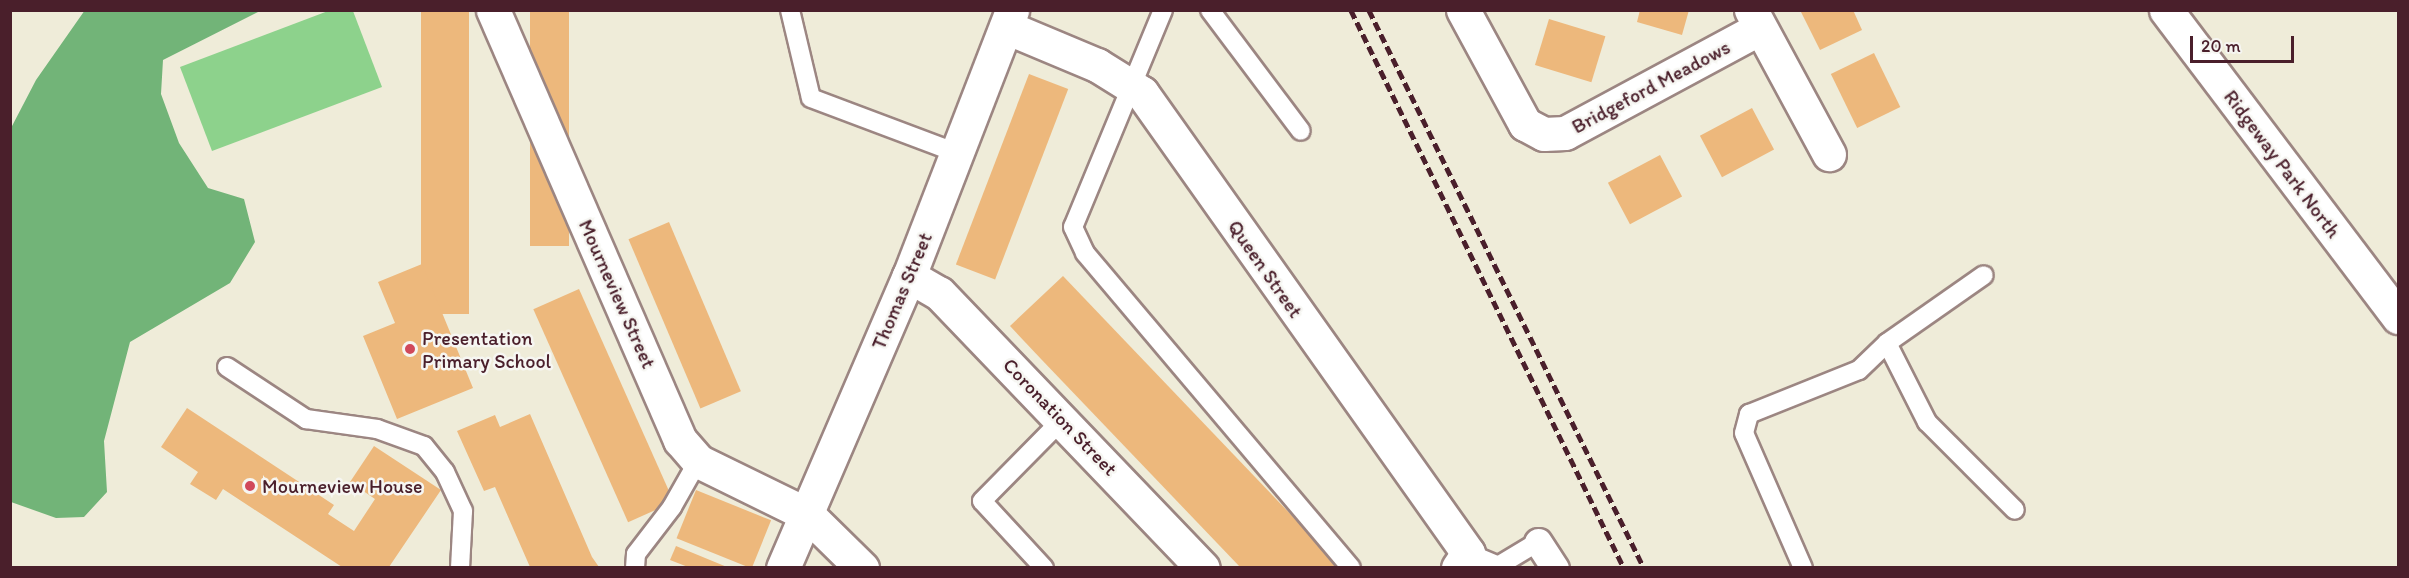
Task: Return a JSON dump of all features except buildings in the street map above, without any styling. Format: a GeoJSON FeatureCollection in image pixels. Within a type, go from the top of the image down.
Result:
{"type":"FeatureCollection","features":[{"type":"Feature","properties":{"kind":"street","name":"Mourneview Street"},"geometry":{"type":"LineString","coordinates":[[493,10],[680,440],[698,461],[808,515],[862,567]]}},
{"type":"Feature","properties":{"kind":"street","name":"Bridgeford Meadows"},"geometry":{"type":"LineString","coordinates":[[1463,10],[1525,124],[1544,134],[1565,133],[1756,19],[1829,154]]}},
{"type":"Feature","properties":{"kind":"street","name":"Ridgeway Park North"},"geometry":{"type":"LineString","coordinates":[[2166,10],[2398,317]]}},
{"type":"Feature","properties":{"kind":"street","name":"Thomas Street"},"geometry":{"type":"LineString","coordinates":[[783,567],[808,515],[909,276],[1009,19]]}},
{"type":"Feature","properties":{"kind":"street"},"geometry":{"type":"LineString","coordinates":[[1009,19],[1134,84]]}},
{"type":"Feature","properties":{"kind":"street","name":"Queen Street"},"geometry":{"type":"LineString","coordinates":[[1134,84],[1463,560]]}},
{"type":"Feature","properties":{"kind":"street","name":"Coronation Street"},"geometry":{"type":"LineString","coordinates":[[909,276],[939,293],[1063,419],[1203,567]]}},
{"type":"Feature","properties":{"kind":"street"},"geometry":{"type":"LineString","coordinates":[[1538,542],[1555,567]]}},
{"type":"Feature","properties":{"kind":"lane"},"geometry":{"type":"LineString","coordinates":[[790,10],[811,98],[957,153]]}},
{"type":"Feature","properties":{"kind":"lane"},"geometry":{"type":"LineString","coordinates":[[1163,10],[1073,227],[1085,253],[1351,567]]}},
{"type":"Feature","properties":{"kind":"lane"},"geometry":{"type":"LineString","coordinates":[[1210,10],[1301,131]]}},
{"type":"Feature","properties":{"kind":"lane"},"geometry":{"type":"LineString","coordinates":[[1803,567],[1744,423],[1749,414],[1859,370],[1887,344],[1984,275]]}},
{"type":"Feature","properties":{"kind":"lane"},"geometry":{"type":"LineString","coordinates":[[1887,344],[1927,422],[2014,510]]}},
{"type":"Feature","properties":{"kind":"lane"},"geometry":{"type":"LineString","coordinates":[[227,368],[306,419],[377,429],[424,446],[445,472],[463,511],[460,567]]}},
{"type":"Feature","properties":{"kind":"lane"},"geometry":{"type":"LineString","coordinates":[[1044,567],[982,501],[1063,419]]}},
{"type":"Feature","properties":{"kind":"lane"},"geometry":{"type":"LineString","coordinates":[[635,567],[636,554],[698,461]]}},
{"type":"Feature","properties":{"kind":"lane"},"geometry":{"type":"LineString","coordinates":[[1463,560],[1498,566],[1538,542]]}},
{"type":"Feature","properties":{"kind":"green space"},"geometry":{"type":"Polygon","coordinates":[[[85,10],[260,11],[163,60],[161,94],[179,143],[208,188],[244,199],[255,242],[230,283],[130,342],[104,441],[107,492],[84,517],[56,518],[11,502],[11,128],[36,80],[85,10]]]}},
{"type":"Feature","properties":{"kind":"green space"},"geometry":{"type":"Polygon","coordinates":[[[328,11],[353,11],[382,87],[212,151],[180,67],[328,11]]]}},
{"type":"Feature","properties":{"kind":"railway"},"geometry":{"type":"LineString","coordinates":[[1351,10],[1624,568]]}},
{"type":"Feature","properties":{"kind":"railway"},"geometry":{"type":"LineString","coordinates":[[1369,10],[1644,568]]}},
{"type":"Feature","properties":{"kind":"place","name":"Presentation Primary School"},"geometry":{"type":"Point","coordinates":[410,349]}},
{"type":"Feature","properties":{"kind":"place","name":"Mourneview House"},"geometry":{"type":"Point","coordinates":[250,486]}}]}
